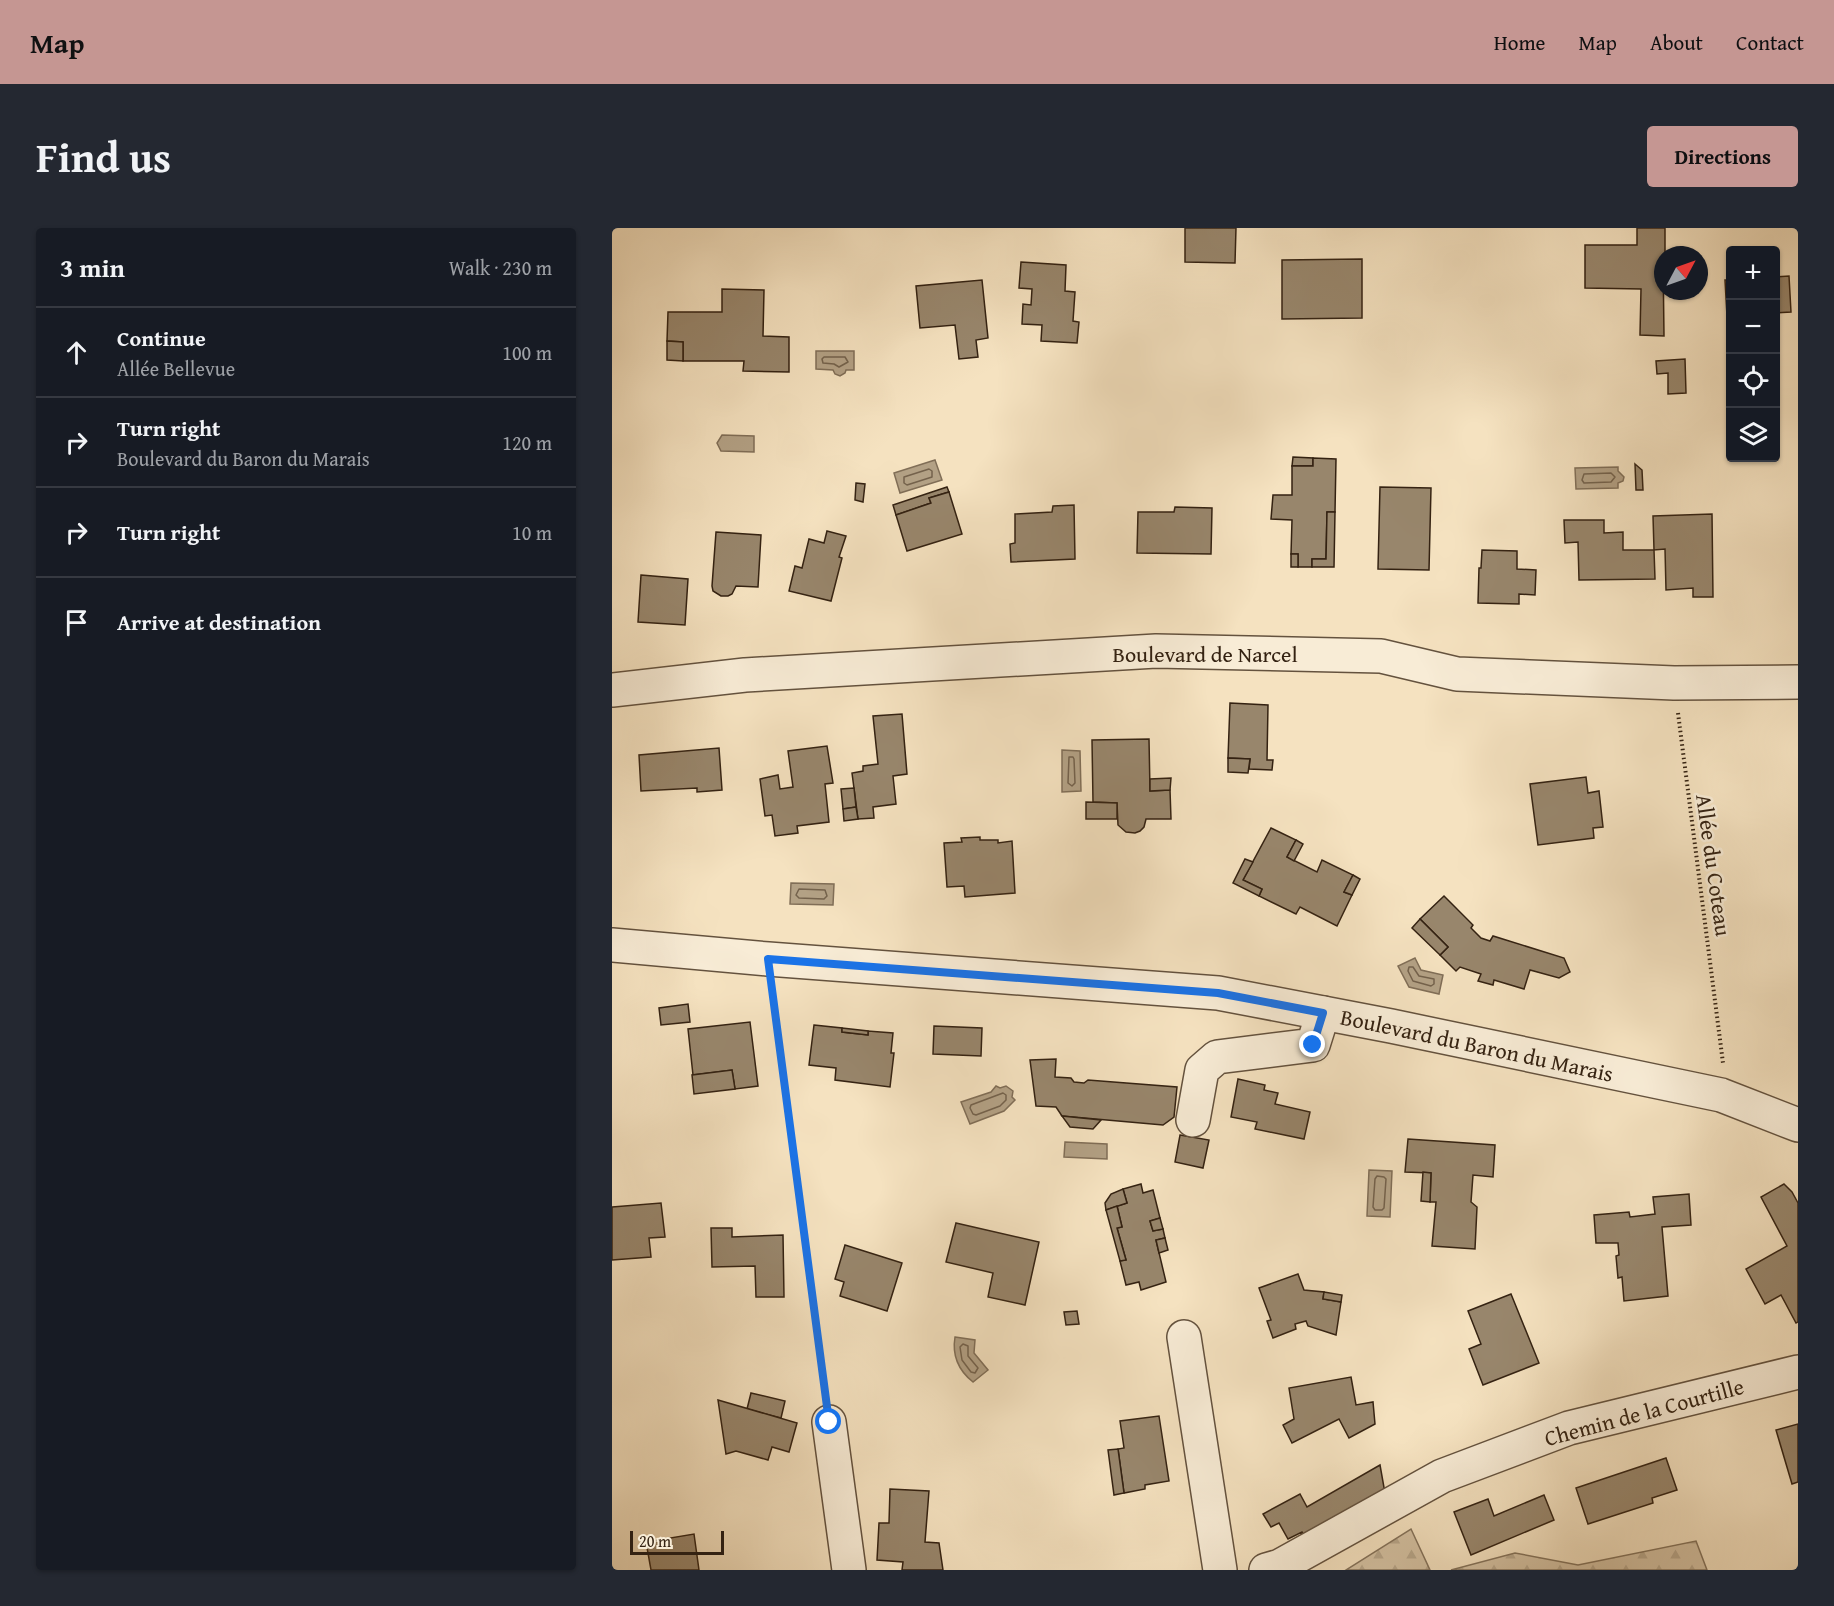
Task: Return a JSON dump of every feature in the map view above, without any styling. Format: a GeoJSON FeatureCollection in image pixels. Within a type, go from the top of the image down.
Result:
{"type":"FeatureCollection","features":[{"type":"Feature","properties":{"kind":"street","name":"Boulevard de Narcel"},"geometry":{"type":"LineString","coordinates":[[612,690],[745,675],[1156,651],[1381,656],[1457,674],[1674,683],[1798,682]]}},
{"type":"Feature","properties":{"kind":"street","name":"Boulevard du Baron du Marais"},"geometry":{"type":"LineString","coordinates":[[612,945],[1218,993],[1721,1095],[1798,1125]]}},
{"type":"Feature","properties":{"kind":"street"},"geometry":{"type":"LineString","coordinates":[[1193,1120],[1202,1070],[1217,1057],[1313,1045],[1323,1013]]}},
{"type":"Feature","properties":{"kind":"street"},"geometry":{"type":"LineString","coordinates":[[1184,1337],[1220,1570]]}},
{"type":"Feature","properties":{"kind":"street","name":"Chemin de la Courtille"},"geometry":{"type":"LineString","coordinates":[[1266,1570],[1280,1566],[1442,1476],[1569,1428],[1798,1372]]}},
{"type":"Feature","properties":{"kind":"street"},"geometry":{"type":"LineString","coordinates":[[829,1422],[849,1570]]}},
{"type":"Feature","properties":{"kind":"path","name":"Allée du Coteau"},"geometry":{"type":"LineString","coordinates":[[1674,683],[1723,1063]]}},
{"type":"Feature","properties":{"kind":"path"},"geometry":{"type":"LineString","coordinates":[[768,959],[829,1422]]}},
{"type":"Feature","properties":{"kind":"green space"},"geometry":{"type":"Polygon","coordinates":[[[1411,1529],[1430,1570],[1346,1570],[1411,1529]]]}},
{"type":"Feature","properties":{"kind":"green space"},"geometry":{"type":"Polygon","coordinates":[[[1696,1541],[1707,1570],[1451,1570],[1515,1553],[1578,1565],[1696,1541]]]}},
{"type":"Feature","properties":{"kind":"water"},"geometry":{"type":"Polygon","coordinates":[[[816,351],[854,351],[854,370],[846,370],[840,376],[833,370],[816,369],[816,351]]]}},
{"type":"Feature","properties":{"kind":"water"},"geometry":{"type":"Polygon","coordinates":[[[722,435],[754,436],[754,452],[721,451],[717,443],[722,435]]]}},
{"type":"Feature","properties":{"kind":"water"},"geometry":{"type":"Polygon","coordinates":[[[935,460],[942,480],[900,493],[894,473],[935,460]]]}},
{"type":"Feature","properties":{"kind":"water"},"geometry":{"type":"Polygon","coordinates":[[[1618,467],[1618,471],[1624,477],[1623,481],[1618,483],[1618,488],[1576,489],[1575,468],[1618,467]]]}},
{"type":"Feature","properties":{"kind":"water"},"geometry":{"type":"Polygon","coordinates":[[[1062,750],[1080,751],[1081,791],[1062,792],[1062,750]]]}},
{"type":"Feature","properties":{"kind":"water"},"geometry":{"type":"Polygon","coordinates":[[[791,883],[834,884],[833,905],[790,904],[791,883]]]}},
{"type":"Feature","properties":{"kind":"water"},"geometry":{"type":"Polygon","coordinates":[[[1415,958],[1421,970],[1443,975],[1439,994],[1409,987],[1398,966],[1415,958]]]}},
{"type":"Feature","properties":{"kind":"water"},"geometry":{"type":"Polygon","coordinates":[[[996,1086],[1000,1088],[1006,1086],[1013,1091],[1012,1097],[1015,1100],[1004,1111],[970,1124],[961,1102],[991,1092],[996,1086]]]}},
{"type":"Feature","properties":{"kind":"water"},"geometry":{"type":"Polygon","coordinates":[[[1065,1142],[1107,1144],[1107,1159],[1064,1157],[1065,1142]]]}},
{"type":"Feature","properties":{"kind":"water"},"geometry":{"type":"Polygon","coordinates":[[[1369,1170],[1392,1171],[1390,1217],[1367,1216],[1369,1170]]]}},
{"type":"Feature","properties":{"kind":"water"},"geometry":{"type":"Polygon","coordinates":[[[955,1337],[975,1340],[974,1353],[988,1370],[973,1382],[957,1362],[954,1350],[955,1337]]]}},
{"type":"Feature","properties":{"kind":"building"},"geometry":{"type":"Polygon","coordinates":[[[1185,228],[1236,228],[1235,263],[1185,262],[1185,228]]]}},
{"type":"Feature","properties":{"kind":"building"},"geometry":{"type":"Polygon","coordinates":[[[1637,228],[1665,228],[1665,246],[1654,246],[1654,300],[1664,300],[1664,336],[1640,335],[1641,289],[1585,288],[1585,245],[1637,245],[1637,228]]]}},
{"type":"Feature","properties":{"kind":"building"},"geometry":{"type":"Polygon","coordinates":[[[1362,259],[1362,318],[1282,319],[1282,260],[1362,259]]]}},
{"type":"Feature","properties":{"kind":"building"},"geometry":{"type":"Polygon","coordinates":[[[1021,262],[1066,265],[1065,291],[1075,292],[1073,321],[1079,322],[1077,343],[1041,341],[1042,325],[1022,324],[1023,304],[1031,305],[1032,289],[1019,288],[1021,262]]]}},
{"type":"Feature","properties":{"kind":"building"},"geometry":{"type":"Polygon","coordinates":[[[1789,276],[1791,312],[1780,313],[1780,277],[1789,276]]]}},
{"type":"Feature","properties":{"kind":"building"},"geometry":{"type":"Polygon","coordinates":[[[982,280],[988,338],[976,340],[978,357],[959,359],[955,325],[920,328],[916,286],[982,280]]]}},
{"type":"Feature","properties":{"kind":"building"},"geometry":{"type":"Polygon","coordinates":[[[722,289],[764,290],[763,336],[789,337],[789,372],[743,371],[744,361],[683,361],[683,342],[667,341],[668,312],[722,312],[722,289]]]}},
{"type":"Feature","properties":{"kind":"building"},"geometry":{"type":"Polygon","coordinates":[[[667,341],[683,342],[683,361],[667,360],[667,341]]]}},
{"type":"Feature","properties":{"kind":"building"},"geometry":{"type":"Polygon","coordinates":[[[1685,359],[1686,393],[1668,394],[1668,373],[1657,374],[1656,361],[1685,359]]]}},
{"type":"Feature","properties":{"kind":"building"},"geometry":{"type":"Polygon","coordinates":[[[1293,457],[1313,458],[1313,466],[1292,466],[1293,457]]]}},
{"type":"Feature","properties":{"kind":"building"},"geometry":{"type":"Polygon","coordinates":[[[1313,458],[1336,459],[1335,512],[1327,512],[1326,559],[1312,559],[1312,567],[1298,567],[1298,554],[1291,554],[1292,520],[1271,519],[1273,495],[1292,495],[1292,466],[1313,466],[1313,458]]]}},
{"type":"Feature","properties":{"kind":"building"},"geometry":{"type":"Polygon","coordinates":[[[1635,464],[1642,470],[1643,490],[1636,490],[1635,464]]]}},
{"type":"Feature","properties":{"kind":"building"},"geometry":{"type":"Polygon","coordinates":[[[856,483],[865,484],[863,502],[855,500],[856,483]]]}},
{"type":"Feature","properties":{"kind":"building"},"geometry":{"type":"Polygon","coordinates":[[[947,487],[949,492],[929,498],[931,503],[896,515],[893,505],[947,487]]]}},
{"type":"Feature","properties":{"kind":"building"},"geometry":{"type":"Polygon","coordinates":[[[1380,487],[1431,488],[1429,570],[1378,569],[1380,487]]]}},
{"type":"Feature","properties":{"kind":"building"},"geometry":{"type":"Polygon","coordinates":[[[949,492],[962,534],[907,551],[896,515],[931,503],[929,498],[949,492]]]}},
{"type":"Feature","properties":{"kind":"building"},"geometry":{"type":"Polygon","coordinates":[[[1074,505],[1075,559],[1011,562],[1010,544],[1015,543],[1015,514],[1052,512],[1053,506],[1074,505]]]}},
{"type":"Feature","properties":{"kind":"building"},"geometry":{"type":"Polygon","coordinates":[[[1175,507],[1212,508],[1211,554],[1137,553],[1138,512],[1174,512],[1175,507]]]}},
{"type":"Feature","properties":{"kind":"building"},"geometry":{"type":"Polygon","coordinates":[[[1327,512],[1335,512],[1334,567],[1312,567],[1312,559],[1326,559],[1327,512]]]}},
{"type":"Feature","properties":{"kind":"building"},"geometry":{"type":"Polygon","coordinates":[[[1712,514],[1713,597],[1693,597],[1693,588],[1666,590],[1665,549],[1654,550],[1653,516],[1712,514]]]}},
{"type":"Feature","properties":{"kind":"building"},"geometry":{"type":"Polygon","coordinates":[[[1564,520],[1604,520],[1604,533],[1623,532],[1623,550],[1654,550],[1655,579],[1579,580],[1578,542],[1565,543],[1564,520]]]}},
{"type":"Feature","properties":{"kind":"building"},"geometry":{"type":"Polygon","coordinates":[[[827,531],[846,536],[839,557],[842,558],[831,601],[789,591],[795,566],[802,568],[809,539],[824,543],[827,531]]]}},
{"type":"Feature","properties":{"kind":"building"},"geometry":{"type":"Polygon","coordinates":[[[716,532],[761,535],[758,587],[736,586],[732,594],[728,596],[721,596],[713,591],[716,532]]]}},
{"type":"Feature","properties":{"kind":"building"},"geometry":{"type":"Polygon","coordinates":[[[1482,550],[1517,551],[1517,569],[1536,570],[1535,595],[1519,594],[1519,604],[1478,603],[1482,550]]]}},
{"type":"Feature","properties":{"kind":"building"},"geometry":{"type":"Polygon","coordinates":[[[1291,554],[1298,554],[1298,567],[1291,567],[1291,554]]]}},
{"type":"Feature","properties":{"kind":"building"},"geometry":{"type":"Polygon","coordinates":[[[641,575],[688,579],[685,625],[638,622],[641,575]]]}},
{"type":"Feature","properties":{"kind":"building"},"geometry":{"type":"Polygon","coordinates":[[[1230,703],[1268,705],[1267,760],[1273,760],[1272,770],[1249,769],[1250,759],[1228,758],[1230,703]]]}},
{"type":"Feature","properties":{"kind":"building"},"geometry":{"type":"Polygon","coordinates":[[[902,714],[907,774],[893,776],[896,804],[873,807],[874,818],[858,819],[852,773],[863,771],[863,766],[878,764],[873,716],[902,714]]]}},
{"type":"Feature","properties":{"kind":"building"},"geometry":{"type":"Polygon","coordinates":[[[1149,739],[1150,791],[1170,790],[1171,819],[1146,819],[1140,831],[1126,832],[1118,825],[1117,803],[1093,802],[1092,740],[1149,739]]]}},
{"type":"Feature","properties":{"kind":"building"},"geometry":{"type":"Polygon","coordinates":[[[827,746],[833,783],[825,784],[829,822],[797,826],[798,833],[775,836],[772,815],[765,816],[760,779],[778,775],[780,789],[793,787],[788,751],[827,746]]]}},
{"type":"Feature","properties":{"kind":"building"},"geometry":{"type":"Polygon","coordinates":[[[719,748],[722,790],[697,792],[697,788],[641,791],[639,755],[719,748]]]}},
{"type":"Feature","properties":{"kind":"building"},"geometry":{"type":"Polygon","coordinates":[[[1228,758],[1250,759],[1248,773],[1228,772],[1228,758]]]}},
{"type":"Feature","properties":{"kind":"building"},"geometry":{"type":"Polygon","coordinates":[[[1586,777],[1588,793],[1599,791],[1603,827],[1593,828],[1594,838],[1538,845],[1530,784],[1586,777]]]}},
{"type":"Feature","properties":{"kind":"building"},"geometry":{"type":"Polygon","coordinates":[[[1171,778],[1170,790],[1150,791],[1150,779],[1171,778]]]}},
{"type":"Feature","properties":{"kind":"building"},"geometry":{"type":"Polygon","coordinates":[[[854,788],[856,807],[843,809],[841,789],[854,788]]]}},
{"type":"Feature","properties":{"kind":"building"},"geometry":{"type":"Polygon","coordinates":[[[1086,802],[1117,803],[1117,819],[1086,819],[1086,802]]]}},
{"type":"Feature","properties":{"kind":"building"},"geometry":{"type":"Polygon","coordinates":[[[856,807],[858,819],[844,821],[843,809],[856,807]]]}},
{"type":"Feature","properties":{"kind":"building"},"geometry":{"type":"Polygon","coordinates":[[[1271,828],[1296,840],[1287,857],[1317,872],[1322,860],[1353,875],[1344,892],[1352,895],[1337,926],[1300,907],[1296,914],[1259,896],[1262,889],[1243,880],[1271,828]]]}},
{"type":"Feature","properties":{"kind":"building"},"geometry":{"type":"Polygon","coordinates":[[[980,837],[980,840],[998,840],[998,843],[1012,841],[1015,893],[965,897],[964,886],[947,887],[944,843],[962,842],[961,838],[980,837]]]}},
{"type":"Feature","properties":{"kind":"building"},"geometry":{"type":"Polygon","coordinates":[[[1296,840],[1303,844],[1294,861],[1287,857],[1296,840]]]}},
{"type":"Feature","properties":{"kind":"building"},"geometry":{"type":"Polygon","coordinates":[[[1245,859],[1253,862],[1243,880],[1262,889],[1259,896],[1233,883],[1245,859]]]}},
{"type":"Feature","properties":{"kind":"building"},"geometry":{"type":"Polygon","coordinates":[[[1353,875],[1360,879],[1352,895],[1344,892],[1353,875]]]}},
{"type":"Feature","properties":{"kind":"building"},"geometry":{"type":"Polygon","coordinates":[[[1444,896],[1473,925],[1471,928],[1481,938],[1490,941],[1493,936],[1564,958],[1570,972],[1559,978],[1530,970],[1524,989],[1494,980],[1493,985],[1478,981],[1481,974],[1460,967],[1456,971],[1440,955],[1448,947],[1420,919],[1444,896]]]}},
{"type":"Feature","properties":{"kind":"building"},"geometry":{"type":"Polygon","coordinates":[[[1420,919],[1448,947],[1440,955],[1412,928],[1420,919]]]}},
{"type":"Feature","properties":{"kind":"building"},"geometry":{"type":"Polygon","coordinates":[[[688,1004],[690,1022],[661,1025],[659,1008],[688,1004]]]}},
{"type":"Feature","properties":{"kind":"building"},"geometry":{"type":"Polygon","coordinates":[[[750,1022],[758,1086],[735,1089],[732,1070],[693,1075],[688,1029],[750,1022]]]}},
{"type":"Feature","properties":{"kind":"building"},"geometry":{"type":"Polygon","coordinates":[[[814,1025],[842,1028],[842,1032],[868,1035],[868,1031],[893,1033],[891,1053],[894,1053],[890,1087],[835,1080],[836,1068],[809,1065],[814,1025]]]}},
{"type":"Feature","properties":{"kind":"building"},"geometry":{"type":"Polygon","coordinates":[[[934,1026],[982,1028],[981,1056],[933,1054],[934,1026]]]}},
{"type":"Feature","properties":{"kind":"building"},"geometry":{"type":"Polygon","coordinates":[[[842,1028],[868,1031],[868,1035],[842,1032],[842,1028]]]}},
{"type":"Feature","properties":{"kind":"building"},"geometry":{"type":"Polygon","coordinates":[[[1056,1059],[1055,1077],[1071,1078],[1074,1082],[1084,1083],[1088,1080],[1177,1087],[1174,1117],[1163,1125],[1062,1116],[1056,1107],[1036,1106],[1030,1060],[1056,1059]]]}},
{"type":"Feature","properties":{"kind":"building"},"geometry":{"type":"Polygon","coordinates":[[[732,1070],[735,1089],[694,1094],[692,1075],[732,1070]]]}},
{"type":"Feature","properties":{"kind":"building"},"geometry":{"type":"Polygon","coordinates":[[[1238,1079],[1265,1085],[1264,1090],[1278,1093],[1275,1104],[1310,1112],[1304,1139],[1255,1129],[1257,1122],[1231,1117],[1238,1079]]]}},
{"type":"Feature","properties":{"kind":"building"},"geometry":{"type":"Polygon","coordinates":[[[1062,1116],[1101,1120],[1093,1129],[1070,1127],[1062,1116]]]}},
{"type":"Feature","properties":{"kind":"building"},"geometry":{"type":"Polygon","coordinates":[[[1180,1135],[1209,1140],[1203,1168],[1175,1162],[1180,1135]]]}},
{"type":"Feature","properties":{"kind":"building"},"geometry":{"type":"Polygon","coordinates":[[[1408,1139],[1495,1145],[1493,1177],[1473,1175],[1471,1202],[1477,1207],[1475,1249],[1432,1246],[1436,1202],[1430,1202],[1431,1173],[1405,1172],[1408,1139]]]}},
{"type":"Feature","properties":{"kind":"building"},"geometry":{"type":"Polygon","coordinates":[[[1423,1172],[1431,1173],[1430,1202],[1421,1201],[1423,1172]]]}},
{"type":"Feature","properties":{"kind":"building"},"geometry":{"type":"Polygon","coordinates":[[[1141,1184],[1143,1193],[1153,1190],[1160,1218],[1150,1221],[1153,1231],[1163,1229],[1165,1238],[1156,1240],[1166,1282],[1141,1290],[1139,1282],[1126,1285],[1120,1261],[1126,1260],[1117,1228],[1122,1227],[1117,1206],[1127,1203],[1123,1189],[1141,1184]]]}},
{"type":"Feature","properties":{"kind":"building"},"geometry":{"type":"Polygon","coordinates":[[[1784,1184],[1798,1203],[1798,1322],[1796,1323],[1781,1295],[1765,1304],[1746,1269],[1787,1246],[1761,1197],[1784,1184]]]}},
{"type":"Feature","properties":{"kind":"building"},"geometry":{"type":"Polygon","coordinates":[[[1123,1189],[1127,1203],[1106,1210],[1105,1203],[1111,1194],[1123,1189]]]}},
{"type":"Feature","properties":{"kind":"building"},"geometry":{"type":"Polygon","coordinates":[[[1689,1194],[1691,1225],[1662,1227],[1668,1296],[1624,1301],[1622,1277],[1618,1278],[1616,1256],[1619,1255],[1618,1243],[1596,1243],[1594,1215],[1629,1212],[1630,1217],[1655,1214],[1653,1197],[1689,1194]]]}},
{"type":"Feature","properties":{"kind":"building"},"geometry":{"type":"Polygon","coordinates":[[[661,1203],[665,1237],[649,1238],[651,1257],[612,1260],[612,1207],[661,1203]]]}},
{"type":"Feature","properties":{"kind":"building"},"geometry":{"type":"Polygon","coordinates":[[[1117,1206],[1122,1227],[1117,1228],[1126,1260],[1120,1261],[1106,1210],[1117,1206]]]}},
{"type":"Feature","properties":{"kind":"building"},"geometry":{"type":"Polygon","coordinates":[[[1160,1218],[1163,1229],[1153,1231],[1150,1221],[1160,1218]]]}},
{"type":"Feature","properties":{"kind":"building"},"geometry":{"type":"Polygon","coordinates":[[[956,1223],[1039,1242],[1025,1305],[988,1297],[993,1273],[946,1262],[956,1223]]]}},
{"type":"Feature","properties":{"kind":"building"},"geometry":{"type":"Polygon","coordinates":[[[711,1228],[732,1228],[732,1237],[783,1235],[784,1297],[756,1297],[755,1266],[712,1267],[711,1228]]]}},
{"type":"Feature","properties":{"kind":"building"},"geometry":{"type":"Polygon","coordinates":[[[1165,1238],[1168,1250],[1159,1253],[1156,1240],[1165,1238]]]}},
{"type":"Feature","properties":{"kind":"building"},"geometry":{"type":"Polygon","coordinates":[[[845,1245],[902,1263],[887,1311],[840,1296],[844,1282],[835,1279],[845,1245]]]}},
{"type":"Feature","properties":{"kind":"building"},"geometry":{"type":"Polygon","coordinates":[[[1298,1274],[1304,1290],[1324,1292],[1323,1299],[1341,1302],[1336,1335],[1308,1326],[1306,1321],[1295,1324],[1296,1329],[1273,1338],[1267,1321],[1271,1320],[1259,1288],[1298,1274]]]}},
{"type":"Feature","properties":{"kind":"building"},"geometry":{"type":"Polygon","coordinates":[[[1324,1292],[1342,1295],[1341,1302],[1323,1299],[1324,1292]]]}},
{"type":"Feature","properties":{"kind":"building"},"geometry":{"type":"Polygon","coordinates":[[[1511,1294],[1539,1363],[1483,1385],[1469,1349],[1481,1344],[1468,1311],[1511,1294]]]}},
{"type":"Feature","properties":{"kind":"building"},"geometry":{"type":"Polygon","coordinates":[[[1077,1311],[1079,1324],[1066,1325],[1064,1312],[1077,1311]]]}},
{"type":"Feature","properties":{"kind":"building"},"geometry":{"type":"Polygon","coordinates":[[[1351,1377],[1356,1405],[1373,1402],[1375,1424],[1349,1438],[1339,1419],[1292,1443],[1283,1425],[1294,1419],[1289,1388],[1351,1377]]]}},
{"type":"Feature","properties":{"kind":"building"},"geometry":{"type":"Polygon","coordinates":[[[751,1393],[785,1401],[781,1418],[747,1409],[751,1393]]]}},
{"type":"Feature","properties":{"kind":"building"},"geometry":{"type":"Polygon","coordinates":[[[718,1400],[797,1423],[789,1452],[772,1447],[768,1460],[736,1451],[726,1454],[718,1400]]]}},
{"type":"Feature","properties":{"kind":"building"},"geometry":{"type":"Polygon","coordinates":[[[1159,1416],[1169,1481],[1145,1485],[1145,1489],[1124,1493],[1118,1449],[1124,1448],[1120,1421],[1159,1416]]]}},
{"type":"Feature","properties":{"kind":"building"},"geometry":{"type":"Polygon","coordinates":[[[1798,1424],[1798,1482],[1792,1484],[1776,1430],[1798,1424]]]}},
{"type":"Feature","properties":{"kind":"building"},"geometry":{"type":"Polygon","coordinates":[[[1118,1449],[1124,1493],[1114,1495],[1108,1450],[1118,1449]]]}},
{"type":"Feature","properties":{"kind":"building"},"geometry":{"type":"Polygon","coordinates":[[[1666,1458],[1677,1490],[1652,1498],[1653,1503],[1588,1524],[1576,1488],[1666,1458]]]}},
{"type":"Feature","properties":{"kind":"building"},"geometry":{"type":"Polygon","coordinates":[[[1380,1465],[1385,1493],[1305,1538],[1302,1532],[1288,1539],[1279,1523],[1271,1527],[1263,1514],[1300,1494],[1307,1507],[1380,1465]]]}},
{"type":"Feature","properties":{"kind":"building"},"geometry":{"type":"Polygon","coordinates":[[[890,1489],[929,1491],[925,1542],[939,1543],[943,1570],[902,1570],[903,1562],[877,1560],[879,1523],[889,1523],[890,1489]]]}},
{"type":"Feature","properties":{"kind":"building"},"geometry":{"type":"Polygon","coordinates":[[[1544,1495],[1554,1520],[1471,1555],[1454,1512],[1488,1499],[1494,1516],[1544,1495]]]}},
{"type":"Feature","properties":{"kind":"building"},"geometry":{"type":"Polygon","coordinates":[[[694,1534],[699,1570],[651,1570],[646,1542],[694,1534]]]}},
{"type":"Feature","properties":{"kind":"route"},"geometry":{"type":"LineString","coordinates":[[829,1422],[768,959],[1218,993],[1323,1013],[1313,1045]]}}]}
